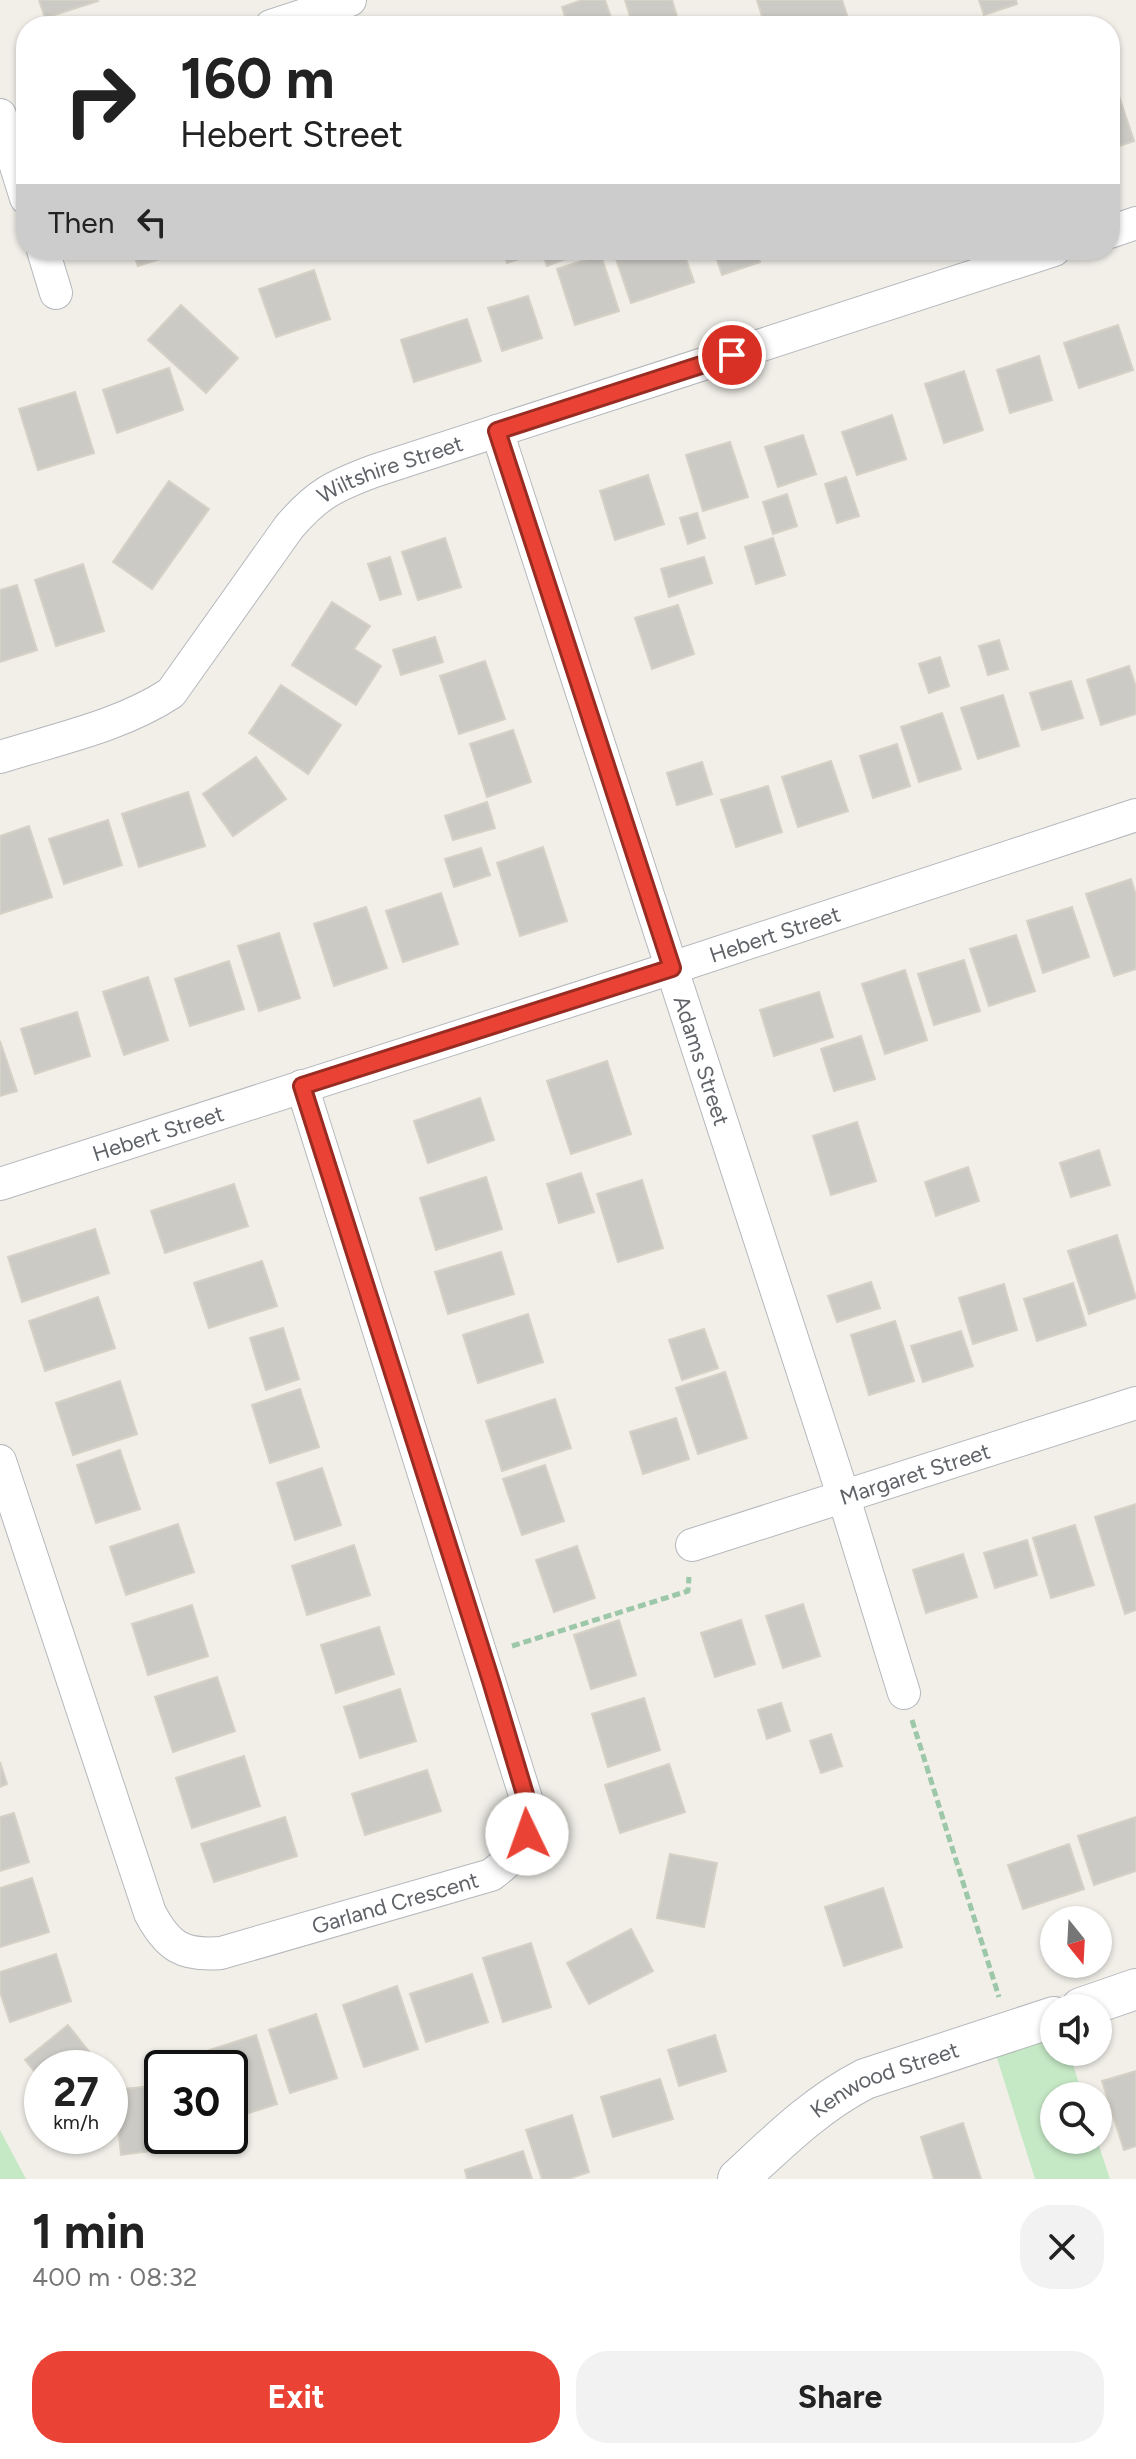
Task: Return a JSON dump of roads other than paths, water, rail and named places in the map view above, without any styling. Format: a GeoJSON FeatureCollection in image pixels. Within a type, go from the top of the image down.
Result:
{"type":"FeatureCollection","features":[{"type":"Feature","properties":{"kind":"street"},"geometry":{"type":"LineString","coordinates":[[301,16],[350,0]]}},
{"type":"Feature","properties":{"kind":"street"},"geometry":{"type":"LineString","coordinates":[[0,115],[16,166]]}},
{"type":"Feature","properties":{"kind":"street"},"geometry":{"type":"LineString","coordinates":[[46,260],[56,293]]}},
{"type":"Feature","properties":{"kind":"street","name":"Wiltshire Street"},"geometry":{"type":"LineString","coordinates":[[0,757],[124,718],[148,709],[171,693],[289,527],[310,503],[337,485],[1023,260]]}},
{"type":"Feature","properties":{"kind":"street","name":"Adams Street"},"geometry":{"type":"LineString","coordinates":[[497,431],[844,1498],[904,1693]]}},
{"type":"Feature","properties":{"kind":"street","name":"Hebert Street"},"geometry":{"type":"LineString","coordinates":[[0,1184],[1136,815]]}},
{"type":"Feature","properties":{"kind":"street","name":"Garland Crescent"},"geometry":{"type":"LineString","coordinates":[[0,1461],[150,1913],[161,1933],[177,1948],[196,1955],[221,1953],[491,1875],[516,1856],[527,1834],[530,1811],[302,1086]]}},
{"type":"Feature","properties":{"kind":"street","name":"Margaret Street"},"geometry":{"type":"LineString","coordinates":[[692,1545],[1136,1403]]}},
{"type":"Feature","properties":{"kind":"street"},"geometry":{"type":"LineString","coordinates":[[1112,1997],[1136,1989]]}},
{"type":"Feature","properties":{"kind":"street","name":"Kenwood Street"},"geometry":{"type":"LineString","coordinates":[[738,2179],[804,2118],[837,2093],[865,2079],[1040,2022]]}}]}
